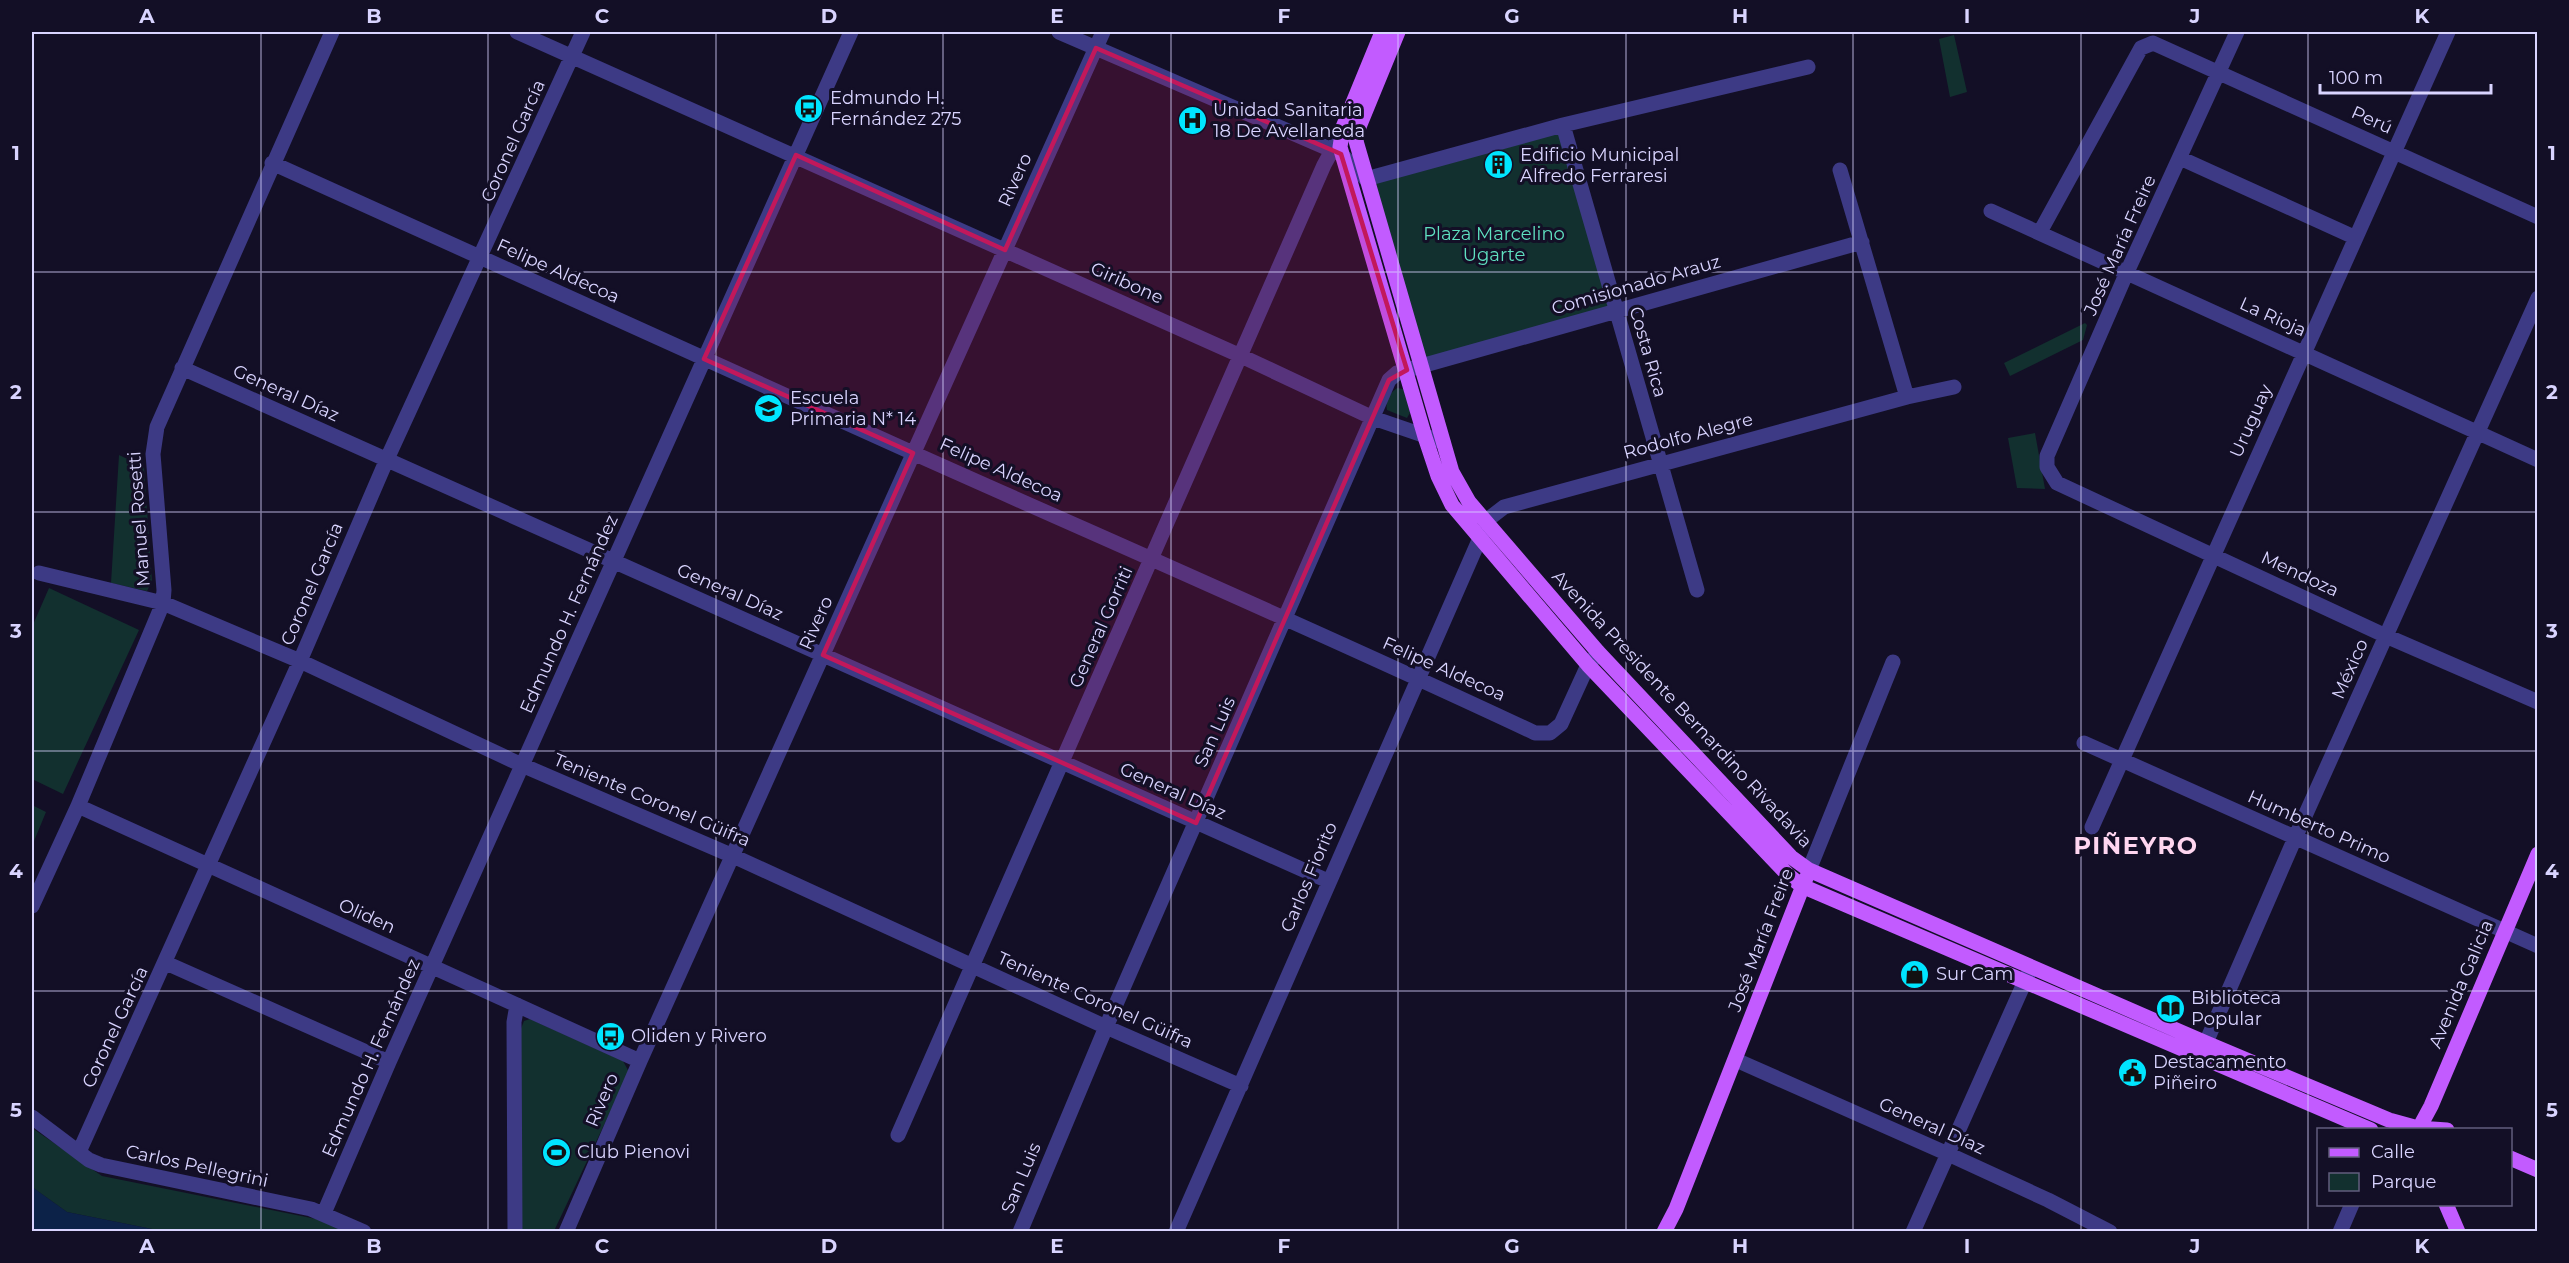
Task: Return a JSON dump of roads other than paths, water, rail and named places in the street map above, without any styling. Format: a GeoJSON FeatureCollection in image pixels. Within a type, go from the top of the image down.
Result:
{"type":"FeatureCollection","features":[{"type":"Feature","properties":{"kind":"main road","name":"Avenida Presidente Bernardino Rivadavia"},"geometry":{"type":"LineString","coordinates":[[1382,32],[1340,136],[1336,152],[1452,472],[1460,488],[1487,524],[1598,652],[1791,857],[1809,870],[2031,968],[2368,1128]]}},
{"type":"Feature","properties":{"kind":"main road","name":"Avenida Presidente Bernardino Rivadavia"},"geometry":{"type":"LineString","coordinates":[[1398,32],[1357,134],[1358,152],[1414,368],[1425,437],[1444,491],[1452,505],[1588,665],[1788,875],[1802,886],[2025,982],[2413,1128]]}},
{"type":"Feature","properties":{"kind":"main road","name":"Avenida Galicia"},"geometry":{"type":"LineString","coordinates":[[2417,1128],[2432,1106],[2538,854]]}},
{"type":"Feature","properties":{"kind":"main road","name":"José María Freire"},"geometry":{"type":"LineString","coordinates":[[1664,1232],[1676,1209],[1736,1060],[1809,870]]}},
{"type":"Feature","properties":{"kind":"main road"},"geometry":{"type":"LineString","coordinates":[[2512,1158],[2538,1170]]}},
{"type":"Feature","properties":{"kind":"main road"},"geometry":{"type":"LineString","coordinates":[[2447,1206],[2458,1232]]}},
{"type":"Feature","properties":{"kind":"street","name":"Manuel Rosetti"},"geometry":{"type":"LineString","coordinates":[[32,906],[78,806],[163,603],[154,440],[182,368],[332,32]]}},
{"type":"Feature","properties":{"kind":"street","name":"Giribone"},"geometry":{"type":"LineString","coordinates":[[517,32],[796,155],[1373,418],[1443,442]]}},
{"type":"Feature","properties":{"kind":"street","name":"Coronel García"},"geometry":{"type":"LineString","coordinates":[[79,1152],[300,662],[387,459],[584,32]]}},
{"type":"Feature","properties":{"kind":"street","name":"Edmundo H. Fernández"},"geometry":{"type":"LineString","coordinates":[[324,1213],[389,1062],[851,32]]}},
{"type":"Feature","properties":{"kind":"street"},"geometry":{"type":"LineString","coordinates":[[1059,32],[1336,152],[1366,179],[1563,125],[1808,67]]}},
{"type":"Feature","properties":{"kind":"street","name":"Rivero"},"geometry":{"type":"LineString","coordinates":[[566,1232],[640,1061],[1103,32]]}},
{"type":"Feature","properties":{"kind":"street","name":"José María Freire"},"geometry":{"type":"LineString","coordinates":[[2051,475],[2047,467],[2047,456],[2127,272],[2238,32]]}},
{"type":"Feature","properties":{"kind":"street","name":"Uruguay"},"geometry":{"type":"LineString","coordinates":[[2092,827],[2354,237],[2448,32]]}},
{"type":"Feature","properties":{"kind":"street","name":"Perú"},"geometry":{"type":"LineString","coordinates":[[2040,232],[2141,48],[2153,43],[2538,217]]}},
{"type":"Feature","properties":{"kind":"street","name":"Costa Rica"},"geometry":{"type":"LineString","coordinates":[[1563,125],[1697,590]]}},
{"type":"Feature","properties":{"kind":"street","name":"General Gorriti"},"geometry":{"type":"LineString","coordinates":[[898,1135],[1241,356],[1336,152]]}},
{"type":"Feature","properties":{"kind":"street"},"geometry":{"type":"LineString","coordinates":[[2180,158],[2354,237]]}},
{"type":"Feature","properties":{"kind":"street","name":"Felipe Aldecoa"},"geometry":{"type":"LineString","coordinates":[[272,163],[913,453],[1419,678],[1535,733],[1550,733],[1561,724],[1588,665]]}},
{"type":"Feature","properties":{"kind":"street"},"geometry":{"type":"LineString","coordinates":[[1840,170],[1907,397]]}},
{"type":"Feature","properties":{"kind":"street","name":"La Rioja"},"geometry":{"type":"LineString","coordinates":[[1991,211],[2538,460]]}},
{"type":"Feature","properties":{"kind":"street","name":"Comisionado Arauz"},"geometry":{"type":"LineString","coordinates":[[1414,368],[1862,242]]}},
{"type":"Feature","properties":{"kind":"street","name":"México"},"geometry":{"type":"LineString","coordinates":[[2203,1050],[2295,838],[2538,298]]}},
{"type":"Feature","properties":{"kind":"street","name":"General Díaz"},"geometry":{"type":"LineString","coordinates":[[182,368],[1328,881]]}},
{"type":"Feature","properties":{"kind":"street","name":"San Luis"},"geometry":{"type":"LineString","coordinates":[[1020,1232],[1106,1027],[1389,380],[1397,373],[1414,368]]}},
{"type":"Feature","properties":{"kind":"street","name":"Rodolfo Alegre"},"geometry":{"type":"LineString","coordinates":[[1487,524],[1496,511],[1504,507],[1907,397],[1954,387]]}},
{"type":"Feature","properties":{"kind":"street","name":"Mendoza"},"geometry":{"type":"LineString","coordinates":[[2051,475],[2057,483],[2386,636],[2538,702]]}},
{"type":"Feature","properties":{"kind":"street","name":"Carlos Fiorito"},"geometry":{"type":"LineString","coordinates":[[1176,1232],[1328,881],[1487,524]]}},
{"type":"Feature","properties":{"kind":"street","name":"Teniente Coronel Güifra"},"geometry":{"type":"LineString","coordinates":[[39,573],[163,603],[300,662],[522,765],[733,856],[1106,1027],[1241,1086]]}},
{"type":"Feature","properties":{"kind":"street"},"geometry":{"type":"LineString","coordinates":[[1588,665],[1598,652]]}},
{"type":"Feature","properties":{"kind":"street","name":"José María Freire"},"geometry":{"type":"LineString","coordinates":[[1809,870],[1893,662]]}},
{"type":"Feature","properties":{"kind":"street","name":"Humberto Primo"},"geometry":{"type":"LineString","coordinates":[[2084,743],[2538,946]]}},
{"type":"Feature","properties":{"kind":"street","name":"Oliden"},"geometry":{"type":"LineString","coordinates":[[78,806],[640,1061]]}},
{"type":"Feature","properties":{"kind":"street"},"geometry":{"type":"LineString","coordinates":[[166,963],[389,1062]]}},
{"type":"Feature","properties":{"kind":"street"},"geometry":{"type":"LineString","coordinates":[[1913,1232],[2031,968]]}},
{"type":"Feature","properties":{"kind":"street"},"geometry":{"type":"LineString","coordinates":[[515,1232],[514,1023],[517,1005]]}},
{"type":"Feature","properties":{"kind":"street","name":"General Díaz"},"geometry":{"type":"LineString","coordinates":[[1736,1060],[2058,1204],[2110,1232]]}},
{"type":"Feature","properties":{"kind":"street","name":"Carlos Pellegrini"},"geometry":{"type":"LineString","coordinates":[[32,1117],[89,1160],[111,1168],[324,1213],[364,1232]]}},
{"type":"Feature","properties":{"kind":"street"},"geometry":{"type":"LineString","coordinates":[[2340,1232],[2351,1206]]}},
{"type":"Feature","properties":{"kind":"water"},"geometry":{"type":"Polygon","coordinates":[[[32,1187],[67,1212],[162,1231],[32,1231],[32,1187]]]}},
{"type":"Feature","properties":{"kind":"place","name":"Edmundo H. Fernández 275"},"geometry":{"type":"Point","coordinates":[809,108]}},
{"type":"Feature","properties":{"kind":"place","name":"Unidad Sanitaria 18 De Avellaneda"},"geometry":{"type":"Point","coordinates":[1192,120]}},
{"type":"Feature","properties":{"kind":"place","name":"Edificio Municipal Alfredo Ferraresi"},"geometry":{"type":"Point","coordinates":[1499,165]}},
{"type":"Feature","properties":{"kind":"place","name":"Escuela Primaria N* 14"},"geometry":{"type":"Point","coordinates":[769,408]}},
{"type":"Feature","properties":{"kind":"place","name":"Sur Cam"},"geometry":{"type":"Point","coordinates":[1915,974]}},
{"type":"Feature","properties":{"kind":"place","name":"Biblioteca Popular"},"geometry":{"type":"Point","coordinates":[2170,1008]}},
{"type":"Feature","properties":{"kind":"place","name":"Oliden y Rivero"},"geometry":{"type":"Point","coordinates":[610,1036]}},
{"type":"Feature","properties":{"kind":"place","name":"Destacamento Piñeiro"},"geometry":{"type":"Point","coordinates":[2132,1072]}},
{"type":"Feature","properties":{"kind":"place","name":"Club Pienovi"},"geometry":{"type":"Point","coordinates":[556,1152]}},
{"type":"Feature","properties":{"kind":"district","name":"PIÑEYRO"},"geometry":{"type":"Point","coordinates":[2136,845]}},
{"type":"Feature","properties":{"kind":"park label","name":"Plaza Marcelino Ugarte"},"geometry":{"type":"Point","coordinates":[1494,244]}}]}
